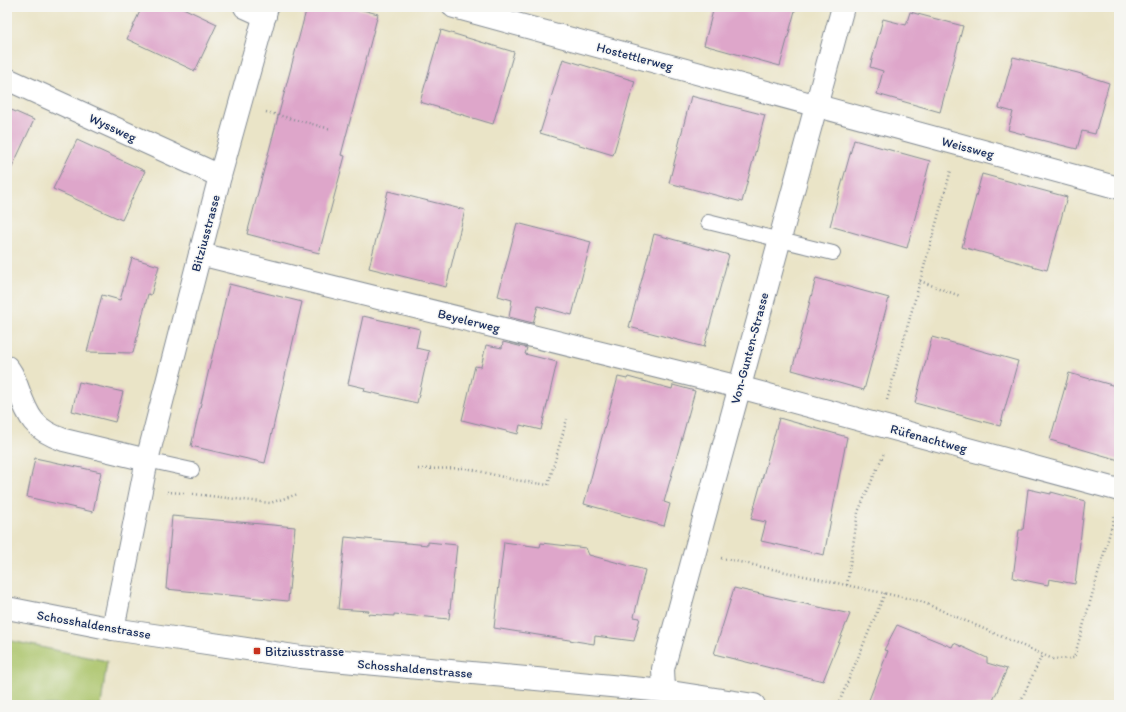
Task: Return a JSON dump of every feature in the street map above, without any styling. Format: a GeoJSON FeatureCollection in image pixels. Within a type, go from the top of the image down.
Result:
{"type":"FeatureCollection","features":[{"type":"Feature","properties":{"kind":"street"},"geometry":{"type":"LineString","coordinates":[[245,7],[266,12]]}},
{"type":"Feature","properties":{"kind":"street","name":"Hostettlerweg"},"geometry":{"type":"LineString","coordinates":[[454,7],[816,106]]}},
{"type":"Feature","properties":{"kind":"street","name":"Von-Gunten-Strasse"},"geometry":{"type":"LineString","coordinates":[[665,698],[663,669],[843,7]]}},
{"type":"Feature","properties":{"kind":"street","name":"Bitziusstrasse"},"geometry":{"type":"LineString","coordinates":[[113,629],[147,460],[220,176],[266,12]]}},
{"type":"Feature","properties":{"kind":"street","name":"Wyssweg"},"geometry":{"type":"LineString","coordinates":[[7,79],[220,176]]}},
{"type":"Feature","properties":{"kind":"street","name":"Weissweg"},"geometry":{"type":"LineString","coordinates":[[816,106],[1119,188]]}},
{"type":"Feature","properties":{"kind":"street","name":"Beyelerweg"},"geometry":{"type":"LineString","coordinates":[[200,254],[739,387]]}},
{"type":"Feature","properties":{"kind":"street"},"geometry":{"type":"LineString","coordinates":[[7,366],[15,379],[26,411],[32,421],[41,429],[52,436],[64,440],[147,460]]}},
{"type":"Feature","properties":{"kind":"street","name":"Rüfenachtweg"},"geometry":{"type":"LineString","coordinates":[[739,387],[887,427],[1118,500]]}},
{"type":"Feature","properties":{"kind":"street","name":"Schosshaldenstrasse"},"geometry":{"type":"LineString","coordinates":[[7,608],[113,629],[301,657],[665,698],[754,705]]}},
{"type":"Feature","properties":{"kind":"lane"},"geometry":{"type":"LineString","coordinates":[[708,222],[833,253]]}},
{"type":"Feature","properties":{"kind":"lane"},"geometry":{"type":"LineString","coordinates":[[147,460],[192,470]]}},
{"type":"Feature","properties":{"kind":"path"},"geometry":{"type":"LineString","coordinates":[[265,112],[331,130]]}},
{"type":"Feature","properties":{"kind":"path"},"geometry":{"type":"LineString","coordinates":[[847,585],[858,512],[887,427],[920,281],[958,144]]}},
{"type":"Feature","properties":{"kind":"path"},"geometry":{"type":"LineString","coordinates":[[920,281],[960,296]]}},
{"type":"Feature","properties":{"kind":"path"},"geometry":{"type":"LineString","coordinates":[[418,469],[466,468],[515,480],[548,485],[567,419]]}},
{"type":"Feature","properties":{"kind":"path"},"geometry":{"type":"LineString","coordinates":[[165,491],[270,503],[298,494]]}},
{"type":"Feature","properties":{"kind":"path"},"geometry":{"type":"LineString","coordinates":[[718,558],[920,601],[1053,659],[1074,658],[1118,500]]}},
{"type":"Feature","properties":{"kind":"path"},"geometry":{"type":"LineString","coordinates":[[838,705],[885,593]]}},
{"type":"Feature","properties":{"kind":"path"},"geometry":{"type":"LineString","coordinates":[[1019,705],[1042,654]]}},
{"type":"Feature","properties":{"kind":"green space"},"geometry":{"type":"Polygon","coordinates":[[[7,640],[107,661],[101,705],[7,705],[7,640]]]}},
{"type":"Feature","properties":{"kind":"building"},"geometry":{"type":"Polygon","coordinates":[[[142,7],[181,7],[217,24],[195,71],[127,39],[142,7]]]}},
{"type":"Feature","properties":{"kind":"building"},"geometry":{"type":"Polygon","coordinates":[[[307,7],[351,7],[378,14],[341,155],[345,156],[319,253],[247,234],[307,7]]]}},
{"type":"Feature","properties":{"kind":"building"},"geometry":{"type":"Polygon","coordinates":[[[714,7],[796,7],[780,66],[704,45],[714,7]]]}},
{"type":"Feature","properties":{"kind":"building"},"geometry":{"type":"Polygon","coordinates":[[[910,12],[963,26],[940,112],[877,94],[883,71],[870,67],[883,19],[906,25],[910,12]]]}},
{"type":"Feature","properties":{"kind":"building"},"geometry":{"type":"Polygon","coordinates":[[[441,30],[514,52],[493,124],[420,102],[441,30]]]}},
{"type":"Feature","properties":{"kind":"building"},"geometry":{"type":"Polygon","coordinates":[[[1013,57],[1078,73],[1109,83],[1095,134],[1082,131],[1077,149],[1025,136],[1026,135],[1008,130],[1013,112],[999,108],[1013,57]]]}},
{"type":"Feature","properties":{"kind":"building"},"geometry":{"type":"Polygon","coordinates":[[[563,59],[635,81],[613,155],[540,133],[563,59]]]}},
{"type":"Feature","properties":{"kind":"building"},"geometry":{"type":"Polygon","coordinates":[[[691,96],[765,115],[742,202],[669,183],[691,96]]]}},
{"type":"Feature","properties":{"kind":"building"},"geometry":{"type":"Polygon","coordinates":[[[7,108],[34,120],[7,178],[7,108]]]}},
{"type":"Feature","properties":{"kind":"building"},"geometry":{"type":"Polygon","coordinates":[[[77,140],[145,171],[122,220],[53,189],[77,140]]]}},
{"type":"Feature","properties":{"kind":"building"},"geometry":{"type":"Polygon","coordinates":[[[854,140],[930,161],[907,248],[830,226],[854,140]]]}},
{"type":"Feature","properties":{"kind":"building"},"geometry":{"type":"Polygon","coordinates":[[[982,174],[1067,197],[1047,270],[962,247],[982,174]]]}},
{"type":"Feature","properties":{"kind":"building"},"geometry":{"type":"Polygon","coordinates":[[[388,191],[465,210],[446,287],[369,268],[388,191]]]}},
{"type":"Feature","properties":{"kind":"building"},"geometry":{"type":"Polygon","coordinates":[[[517,223],[591,242],[572,315],[538,306],[533,323],[509,317],[512,300],[498,296],[517,223]]]}},
{"type":"Feature","properties":{"kind":"building"},"geometry":{"type":"Polygon","coordinates":[[[654,234],[729,255],[704,347],[629,327],[654,234]]]}},
{"type":"Feature","properties":{"kind":"building"},"geometry":{"type":"Polygon","coordinates":[[[132,258],[159,266],[151,295],[148,294],[133,353],[87,352],[102,295],[120,300],[132,258]]]}},
{"type":"Feature","properties":{"kind":"building"},"geometry":{"type":"Polygon","coordinates":[[[816,278],[889,298],[864,390],[792,370],[816,278]]]}},
{"type":"Feature","properties":{"kind":"building"},"geometry":{"type":"Polygon","coordinates":[[[229,284],[302,302],[265,463],[191,446],[229,284]]]}},
{"type":"Feature","properties":{"kind":"building"},"geometry":{"type":"Polygon","coordinates":[[[363,316],[420,329],[416,348],[429,351],[417,403],[364,391],[365,388],[348,384],[363,316]]]}},
{"type":"Feature","properties":{"kind":"building"},"geometry":{"type":"Polygon","coordinates":[[[932,337],[1018,361],[1000,426],[915,403],[932,337]]]}},
{"type":"Feature","properties":{"kind":"building"},"geometry":{"type":"Polygon","coordinates":[[[503,342],[527,348],[525,354],[557,362],[541,430],[520,425],[518,434],[462,420],[475,366],[481,367],[486,345],[502,348],[503,342]]]}},
{"type":"Feature","properties":{"kind":"building"},"geometry":{"type":"Polygon","coordinates":[[[1069,373],[1119,387],[1119,460],[1050,440],[1069,373]]]}},
{"type":"Feature","properties":{"kind":"building"},"geometry":{"type":"Polygon","coordinates":[[[618,377],[627,379],[628,377],[672,389],[673,385],[695,391],[664,502],[670,504],[664,526],[584,504],[618,377]]]}},
{"type":"Feature","properties":{"kind":"building"},"geometry":{"type":"Polygon","coordinates":[[[79,382],[123,392],[115,422],[72,411],[79,382]]]}},
{"type":"Feature","properties":{"kind":"building"},"geometry":{"type":"Polygon","coordinates":[[[779,418],[847,437],[824,555],[761,541],[766,522],[751,519],[779,418]]]}},
{"type":"Feature","properties":{"kind":"building"},"geometry":{"type":"Polygon","coordinates":[[[35,458],[101,472],[93,512],[27,497],[35,458]]]}},
{"type":"Feature","properties":{"kind":"building"},"geometry":{"type":"Polygon","coordinates":[[[1028,489],[1051,494],[1051,492],[1085,501],[1075,584],[1049,579],[1048,585],[1013,578],[1019,530],[1023,530],[1028,489]]]}},
{"type":"Feature","properties":{"kind":"building"},"geometry":{"type":"Polygon","coordinates":[[[172,516],[295,527],[288,601],[166,589],[172,516]]]}},
{"type":"Feature","properties":{"kind":"building"},"geometry":{"type":"Polygon","coordinates":[[[345,537],[428,545],[428,542],[457,545],[449,619],[394,614],[394,616],[368,614],[369,611],[338,609],[345,537]]]}},
{"type":"Feature","properties":{"kind":"building"},"geometry":{"type":"Polygon","coordinates":[[[504,542],[540,547],[541,543],[586,548],[589,555],[645,570],[634,617],[640,618],[634,641],[595,636],[594,644],[494,628],[504,542]]]}},
{"type":"Feature","properties":{"kind":"building"},"geometry":{"type":"Polygon","coordinates":[[[734,588],[850,614],[823,681],[714,654],[734,588]]]}},
{"type":"Feature","properties":{"kind":"building"},"geometry":{"type":"Polygon","coordinates":[[[897,625],[952,647],[954,643],[987,658],[987,663],[1007,669],[991,705],[867,705],[888,651],[884,650],[897,625]]]}},
{"type":"Feature","properties":{"kind":"place","name":"Bitziusstrasse"},"geometry":{"type":"Point","coordinates":[257,651]}}]}
